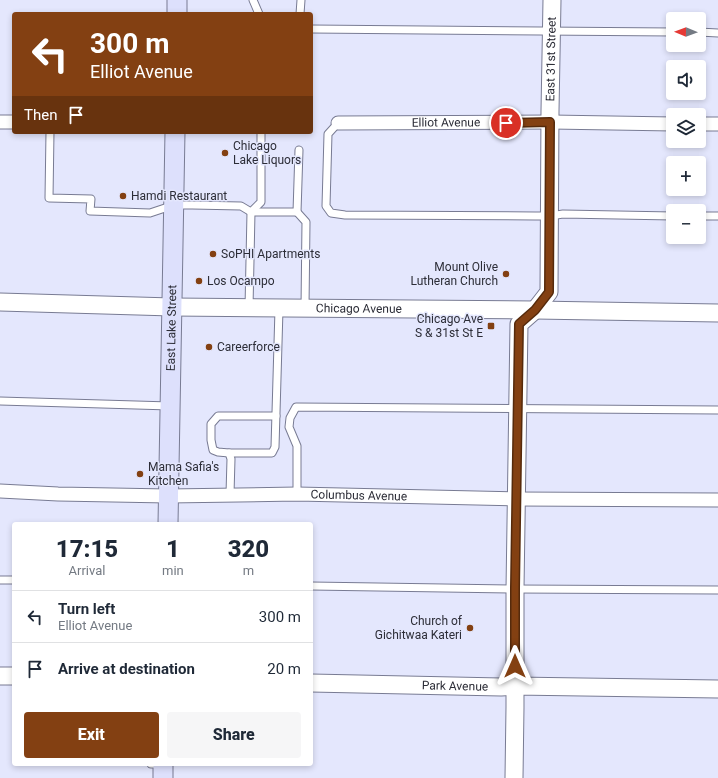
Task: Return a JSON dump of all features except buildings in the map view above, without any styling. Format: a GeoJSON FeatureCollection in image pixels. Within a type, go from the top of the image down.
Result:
{"type":"FeatureCollection","features":[{"type":"Feature","properties":{"kind":"main road"},"geometry":{"type":"LineString","coordinates":[[177,0],[177,12]]}},
{"type":"Feature","properties":{"kind":"main road","name":"East Lake Street"},"geometry":{"type":"LineString","coordinates":[[168,522],[175,134]]}},
{"type":"Feature","properties":{"kind":"main road"},"geometry":{"type":"LineString","coordinates":[[163,766],[163,778]]}},
{"type":"Feature","properties":{"kind":"street","name":"East 31st Street"},"geometry":{"type":"LineString","coordinates":[[514,778],[519,324],[535,310],[549,292],[552,0]]}},
{"type":"Feature","properties":{"kind":"street"},"geometry":{"type":"LineString","coordinates":[[0,122],[12,122]]}},
{"type":"Feature","properties":{"kind":"street","name":"Elliot Avenue"},"geometry":{"type":"LineString","coordinates":[[338,124],[550,122],[666,124]]}},
{"type":"Feature","properties":{"kind":"street"},"geometry":{"type":"LineString","coordinates":[[706,124],[718,124]]}},
{"type":"Feature","properties":{"kind":"street","name":"Chicago Avenue"},"geometry":{"type":"LineString","coordinates":[[0,302],[172,307],[718,313]]}},
{"type":"Feature","properties":{"kind":"street","name":"Columbus Avenue"},"geometry":{"type":"LineString","coordinates":[[0,492],[168,496],[296,494],[516,499],[718,500]]}},
{"type":"Feature","properties":{"kind":"street"},"geometry":{"type":"LineString","coordinates":[[0,676],[12,676]]}},
{"type":"Feature","properties":{"kind":"street","name":"Park Avenue"},"geometry":{"type":"LineString","coordinates":[[313,683],[718,689]]}},
{"type":"Feature","properties":{"kind":"lane"},"geometry":{"type":"LineString","coordinates":[[253,0],[258,12]]}},
{"type":"Feature","properties":{"kind":"lane"},"geometry":{"type":"LineString","coordinates":[[300,12],[301,0]]}},
{"type":"Feature","properties":{"kind":"lane"},"geometry":{"type":"LineString","coordinates":[[313,29],[666,32]]}},
{"type":"Feature","properties":{"kind":"lane"},"geometry":{"type":"LineString","coordinates":[[706,32],[718,33]]}},
{"type":"Feature","properties":{"kind":"lane"},"geometry":{"type":"LineString","coordinates":[[338,124],[328,134],[326,206],[331,213],[345,215],[550,216],[563,214],[666,216]]}},
{"type":"Feature","properties":{"kind":"lane"},"geometry":{"type":"LineString","coordinates":[[50,134],[49,198],[91,199],[90,211],[150,213],[174,205],[241,206],[251,212],[298,212]]}},
{"type":"Feature","properties":{"kind":"lane"},"geometry":{"type":"LineString","coordinates":[[249,308],[251,212],[261,202],[261,134]]}},
{"type":"Feature","properties":{"kind":"lane"},"geometry":{"type":"LineString","coordinates":[[299,150],[298,212],[306,222],[304,308]]}},
{"type":"Feature","properties":{"kind":"lane"},"geometry":{"type":"LineString","coordinates":[[706,216],[718,216]]}},
{"type":"Feature","properties":{"kind":"lane"},"geometry":{"type":"LineString","coordinates":[[276,416],[218,416],[211,424],[211,440],[213,450],[229,454],[272,453],[275,447],[276,416],[279,308]]}},
{"type":"Feature","properties":{"kind":"lane"},"geometry":{"type":"LineString","coordinates":[[0,401],[170,406]]}},
{"type":"Feature","properties":{"kind":"lane"},"geometry":{"type":"LineString","coordinates":[[296,494],[296,446],[289,427],[290,418],[296,407],[718,410]]}},
{"type":"Feature","properties":{"kind":"lane"},"geometry":{"type":"LineString","coordinates":[[229,454],[230,494]]}},
{"type":"Feature","properties":{"kind":"lane"},"geometry":{"type":"LineString","coordinates":[[0,580],[12,580]]}},
{"type":"Feature","properties":{"kind":"lane"},"geometry":{"type":"LineString","coordinates":[[313,586],[718,590]]}},
{"type":"Feature","properties":{"kind":"place","name":"Chicago Lake Liquors"},"geometry":{"type":"Point","coordinates":[225,153]}},
{"type":"Feature","properties":{"kind":"place","name":"Hamdi Restaurant"},"geometry":{"type":"Point","coordinates":[123,196]}},
{"type":"Feature","properties":{"kind":"place","name":"SoPHI Apartments"},"geometry":{"type":"Point","coordinates":[213,254]}},
{"type":"Feature","properties":{"kind":"place","name":"Mount Olive Lutheran Church"},"geometry":{"type":"Point","coordinates":[506,274]}},
{"type":"Feature","properties":{"kind":"place","name":"Los Ocampo"},"geometry":{"type":"Point","coordinates":[199,281]}},
{"type":"Feature","properties":{"kind":"place","name":"Chicago Ave S & 31st St E"},"geometry":{"type":"Point","coordinates":[491,326]}},
{"type":"Feature","properties":{"kind":"place","name":"Careerforce"},"geometry":{"type":"Point","coordinates":[209,347]}},
{"type":"Feature","properties":{"kind":"place","name":"Mama Safia's Kitchen"},"geometry":{"type":"Point","coordinates":[140,474]}},
{"type":"Feature","properties":{"kind":"place","name":"Church of Gichitwaa Kateri"},"geometry":{"type":"Point","coordinates":[470,628]}},
{"type":"Feature","properties":{"kind":"route"},"geometry":{"type":"LineString","coordinates":[[506,123],[550,122],[549,292],[535,310],[519,324],[515,666]]}}]}
